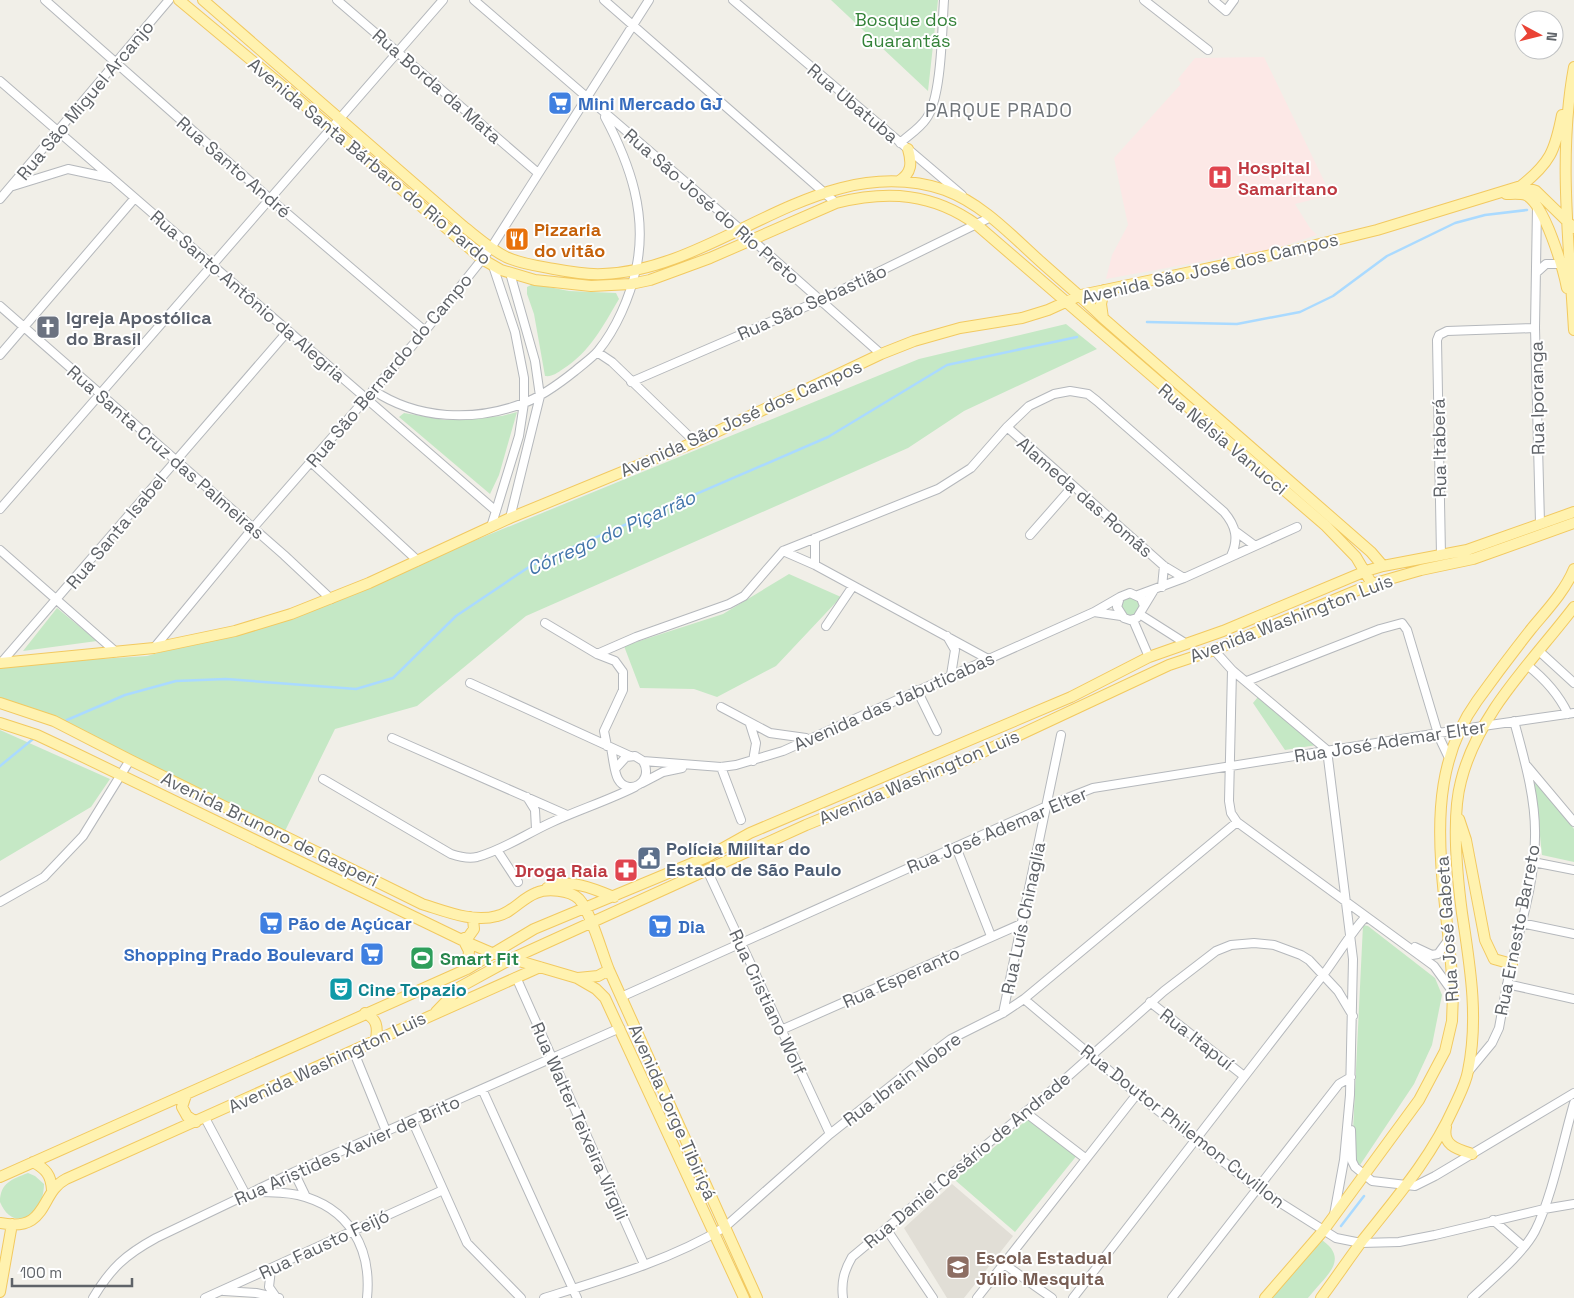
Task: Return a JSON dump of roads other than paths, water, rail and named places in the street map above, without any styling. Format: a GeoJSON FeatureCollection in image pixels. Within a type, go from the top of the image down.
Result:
{"type":"FeatureCollection","features":[{"type":"Feature","properties":{"kind":"main road","name":"Avenida Santa Bárbaro do Rio Pardo"},"geometry":{"type":"LineString","coordinates":[[180,0],[285,88],[482,260],[510,273],[567,284],[610,286],[631,284],[674,272],[836,203],[870,196],[923,198],[953,209],[977,225],[1064,302]]}},
{"type":"Feature","properties":{"kind":"main road","name":"Avenida Santa Bárbaro do Rio Pardo"},"geometry":{"type":"LineString","coordinates":[[203,0],[491,248],[520,262],[562,270],[604,274],[636,269],[679,256],[824,192],[865,183],[899,181],[946,191],[974,205],[991,217],[1081,295]]}},
{"type":"Feature","properties":{"kind":"main road"},"geometry":{"type":"LineString","coordinates":[[1574,67],[1567,130],[1574,330]]}},
{"type":"Feature","properties":{"kind":"main road","name":"Avenida São José dos Campos"},"geometry":{"type":"LineString","coordinates":[[0,663],[154,648],[235,631],[331,599],[510,518],[694,442],[881,354],[914,341],[960,328],[1022,318],[1081,295],[1291,251],[1493,196],[1521,186],[1539,172],[1552,157],[1571,82]]}},
{"type":"Feature","properties":{"kind":"main road"},"geometry":{"type":"LineString","coordinates":[[899,181],[906,177],[910,168],[904,146]]}},
{"type":"Feature","properties":{"kind":"main road"},"geometry":{"type":"LineString","coordinates":[[1521,186],[1536,191],[1571,225]]}},
{"type":"Feature","properties":{"kind":"main road","name":"Avenida São José dos Campos"},"geometry":{"type":"LineString","coordinates":[[1493,196],[1521,194],[1530,198],[1537,206]]}},
{"type":"Feature","properties":{"kind":"main road"},"geometry":{"type":"LineString","coordinates":[[1537,206],[1560,264],[1573,316]]}},
{"type":"Feature","properties":{"kind":"main road"},"geometry":{"type":"LineString","coordinates":[[1103,318],[1101,304],[1104,290]]}},
{"type":"Feature","properties":{"kind":"main road","name":"Rua Nélsia Vanucci"},"geometry":{"type":"LineString","coordinates":[[1081,295],[1103,318],[1372,552],[1383,566]]}},
{"type":"Feature","properties":{"kind":"main road","name":"Rua Nélsia Vanucci"},"geometry":{"type":"LineString","coordinates":[[1064,302],[1326,526],[1348,548],[1366,571],[1372,584]]}},
{"type":"Feature","properties":{"kind":"main road","name":"Avenida Washington Luis"},"geometry":{"type":"LineString","coordinates":[[0,1177],[466,969],[534,930],[584,907],[614,897],[707,857],[750,833],[1071,697],[1149,657],[1223,631],[1366,571],[1467,550],[1574,512]]}},
{"type":"Feature","properties":{"kind":"main road","name":"Avenida Washington Luis"},"geometry":{"type":"LineString","coordinates":[[52,1190],[66,1179],[201,1120],[436,1012],[460,987],[511,959],[592,924],[806,825],[970,758],[1169,665],[1214,650],[1372,584],[1421,570],[1473,559],[1574,523]]}},
{"type":"Feature","properties":{"kind":"main road"},"geometry":{"type":"LineString","coordinates":[[1348,548],[1352,565],[1349,578]]}},
{"type":"Feature","properties":{"kind":"main road","name":"Rua José Gabeta"},"geometry":{"type":"LineString","coordinates":[[1265,1298],[1323,1231],[1398,1131],[1433,1078],[1445,1051],[1452,1021],[1453,993],[1440,808],[1449,758],[1458,731],[1476,702],[1552,603],[1574,569]]}},
{"type":"Feature","properties":{"kind":"main road"},"geometry":{"type":"LineString","coordinates":[[1321,1298],[1361,1243],[1408,1186],[1447,1122],[1468,1072],[1474,1019],[1474,996],[1462,911],[1456,812],[1460,782],[1483,726],[1574,607]]}},
{"type":"Feature","properties":{"kind":"main road"},"geometry":{"type":"LineString","coordinates":[[1223,631],[1228,636],[1226,644]]}},
{"type":"Feature","properties":{"kind":"main road"},"geometry":{"type":"LineString","coordinates":[[1523,640],[1520,653],[1528,665]]}},
{"type":"Feature","properties":{"kind":"main road"},"geometry":{"type":"LineString","coordinates":[[1149,657],[1154,664],[1169,665]]}},
{"type":"Feature","properties":{"kind":"main road","name":"Avenida Brunoro de Gasperi"},"geometry":{"type":"LineString","coordinates":[[0,703],[54,720],[130,760],[422,904],[470,917],[497,916],[534,893],[551,886],[571,884],[599,890],[614,897]]}},
{"type":"Feature","properties":{"kind":"main road","name":"Avenida Brunoro de Gasperi"},"geometry":{"type":"LineString","coordinates":[[0,722],[37,736],[404,913],[492,953],[577,978]]}},
{"type":"Feature","properties":{"kind":"main road"},"geometry":{"type":"LineString","coordinates":[[1456,812],[1466,840],[1487,946],[1494,959],[1512,964]]}},
{"type":"Feature","properties":{"kind":"main road"},"geometry":{"type":"LineString","coordinates":[[542,891],[568,893],[580,899],[592,924]]}},
{"type":"Feature","properties":{"kind":"main road"},"geometry":{"type":"LineString","coordinates":[[526,952],[522,946],[525,940],[568,915]]}},
{"type":"Feature","properties":{"kind":"main road"},"geometry":{"type":"LineString","coordinates":[[466,969],[470,951],[463,940],[474,929],[474,923],[470,917]]}},
{"type":"Feature","properties":{"kind":"main road","name":"Avenida Jorge Tibiriçá"},"geometry":{"type":"LineString","coordinates":[[592,924],[609,970],[758,1298]]}},
{"type":"Feature","properties":{"kind":"main road"},"geometry":{"type":"LineString","coordinates":[[436,1012],[540,967]]}},
{"type":"Feature","properties":{"kind":"main road"},"geometry":{"type":"LineString","coordinates":[[577,978],[598,976],[609,970]]}},
{"type":"Feature","properties":{"kind":"main road","name":"Avenida Jorge Tibiriçá"},"geometry":{"type":"LineString","coordinates":[[577,978],[596,989],[605,998],[744,1298]]}},
{"type":"Feature","properties":{"kind":"main road"},"geometry":{"type":"LineString","coordinates":[[365,1013],[372,1016],[376,1024],[376,1039]]}},
{"type":"Feature","properties":{"kind":"main road"},"geometry":{"type":"LineString","coordinates":[[186,1095],[182,1101],[182,1108],[187,1116],[201,1120]]}},
{"type":"Feature","properties":{"kind":"main road"},"geometry":{"type":"LineString","coordinates":[[1447,1122],[1445,1138],[1449,1144],[1459,1150],[1472,1154]]}},
{"type":"Feature","properties":{"kind":"main road"},"geometry":{"type":"LineString","coordinates":[[0,1223],[12,1224],[33,1220],[43,1211],[52,1190],[51,1180],[47,1171],[34,1162]]}},
{"type":"Feature","properties":{"kind":"main road"},"geometry":{"type":"LineString","coordinates":[[0,1292],[12,1224]]}},
{"type":"Feature","properties":{"kind":"street","name":"Rua Santo André"},"geometry":{"type":"LineString","coordinates":[[45,0],[269,198],[425,331]]}},
{"type":"Feature","properties":{"kind":"street","name":"Rua São Miguel Arcanjo"},"geometry":{"type":"LineString","coordinates":[[0,200],[117,64],[169,0]]}},
{"type":"Feature","properties":{"kind":"street","name":"Rua Borda da Mata"},"geometry":{"type":"LineString","coordinates":[[337,0],[538,172]]}},
{"type":"Feature","properties":{"kind":"street"},"geometry":{"type":"LineString","coordinates":[[0,509],[443,0]]}},
{"type":"Feature","properties":{"kind":"street","name":"Rua São José do Rio Preto"},"geometry":{"type":"LineString","coordinates":[[474,0],[740,229],[881,354]]}},
{"type":"Feature","properties":{"kind":"street"},"geometry":{"type":"LineString","coordinates":[[604,0],[836,203]]}},
{"type":"Feature","properties":{"kind":"street","name":"Rua São Bernardo do Campo"},"geometry":{"type":"LineString","coordinates":[[154,648],[253,528],[425,331],[482,260],[649,0]]}},
{"type":"Feature","properties":{"kind":"street","name":"Rua Ubatuba"},"geometry":{"type":"LineString","coordinates":[[733,0],[974,205]]}},
{"type":"Feature","properties":{"kind":"street"},"geometry":{"type":"LineString","coordinates":[[904,146],[927,118],[932,106],[938,74],[944,0]]}},
{"type":"Feature","properties":{"kind":"street"},"geometry":{"type":"LineString","coordinates":[[1144,0],[1208,50]]}},
{"type":"Feature","properties":{"kind":"street"},"geometry":{"type":"LineString","coordinates":[[1213,0],[1226,11],[1234,0]]}},
{"type":"Feature","properties":{"kind":"street","name":"Rua Santo Antônio da Alegria"},"geometry":{"type":"LineString","coordinates":[[0,81],[59,130],[212,266],[496,510]]}},
{"type":"Feature","properties":{"kind":"street"},"geometry":{"type":"LineString","coordinates":[[373,390],[390,402],[408,409],[457,416],[488,413],[524,403],[540,396],[566,378],[597,352],[618,319],[631,284],[636,269],[639,232],[636,194],[617,140],[603,113]]}},
{"type":"Feature","properties":{"kind":"street"},"geometry":{"type":"LineString","coordinates":[[11,186],[68,169],[112,179]]}},
{"type":"Feature","properties":{"kind":"street"},"geometry":{"type":"LineString","coordinates":[[0,355],[134,198]]}},
{"type":"Feature","properties":{"kind":"street","name":"Rua Iporanga"},"geometry":{"type":"LineString","coordinates":[[1537,206],[1535,328],[1540,523]]}},
{"type":"Feature","properties":{"kind":"street","name":"Rua São Sebastião"},"geometry":{"type":"LineString","coordinates":[[631,382],[821,300],[991,217]]}},
{"type":"Feature","properties":{"kind":"street"},"geometry":{"type":"LineString","coordinates":[[1536,273],[1546,264],[1560,264]]}},
{"type":"Feature","properties":{"kind":"street"},"geometry":{"type":"LineString","coordinates":[[491,527],[519,436],[524,403],[524,378],[515,332],[493,266]]}},
{"type":"Feature","properties":{"kind":"street"},"geometry":{"type":"LineString","coordinates":[[510,273],[535,361],[540,396],[510,518]]}},
{"type":"Feature","properties":{"kind":"street","name":"Rua Santa Cruz das Palmeiras"},"geometry":{"type":"LineString","coordinates":[[0,306],[331,599]]}},
{"type":"Feature","properties":{"kind":"street","name":"Rua Itaberá"},"geometry":{"type":"LineString","coordinates":[[1441,555],[1437,340],[1442,332],[1447,331],[1535,328]]}},
{"type":"Feature","properties":{"kind":"street","name":"Rua Santa Isabel"},"geometry":{"type":"LineString","coordinates":[[0,663],[57,600],[288,331]]}},
{"type":"Feature","properties":{"kind":"street"},"geometry":{"type":"LineString","coordinates":[[597,352],[612,362],[694,442]]}},
{"type":"Feature","properties":{"kind":"street"},"geometry":{"type":"LineString","coordinates":[[597,654],[636,637],[729,604],[744,596],[782,551],[938,489],[971,468],[1006,427],[1029,406],[1054,394],[1070,391],[1088,394],[1215,503],[1231,520],[1235,531],[1235,543],[1231,556]]}},
{"type":"Feature","properties":{"kind":"street","name":"Alameda das Romãs"},"geometry":{"type":"LineString","coordinates":[[1006,427],[1164,566],[1184,578]]}},
{"type":"Feature","properties":{"kind":"street"},"geometry":{"type":"LineString","coordinates":[[311,462],[418,561]]}},
{"type":"Feature","properties":{"kind":"street"},"geometry":{"type":"LineString","coordinates":[[1030,535],[1073,486]]}},
{"type":"Feature","properties":{"kind":"street"},"geometry":{"type":"LineString","coordinates":[[1121,616],[1117,607],[1120,597],[1127,594],[1138,595],[1184,578],[1297,527]]}},
{"type":"Feature","properties":{"kind":"street"},"geometry":{"type":"LineString","coordinates":[[1235,531],[1254,545]]}},
{"type":"Feature","properties":{"kind":"street"},"geometry":{"type":"LineString","coordinates":[[815,538],[815,565]]}},
{"type":"Feature","properties":{"kind":"street"},"geometry":{"type":"LineString","coordinates":[[0,550],[116,652]]}},
{"type":"Feature","properties":{"kind":"street"},"geometry":{"type":"LineString","coordinates":[[782,551],[815,565],[988,659]]}},
{"type":"Feature","properties":{"kind":"street","name":"Alameda das Romãs"},"geometry":{"type":"LineString","coordinates":[[1158,588],[1164,566]]}},
{"type":"Feature","properties":{"kind":"street"},"geometry":{"type":"LineString","coordinates":[[826,626],[853,586]]}},
{"type":"Feature","properties":{"kind":"street"},"geometry":{"type":"LineString","coordinates":[[1133,620],[1140,615],[1144,606],[1158,588]]}},
{"type":"Feature","properties":{"kind":"street"},"geometry":{"type":"LineString","coordinates":[[1138,595],[1144,606]]}},
{"type":"Feature","properties":{"kind":"street","name":"Avenida das Jabuticabas"},"geometry":{"type":"LineString","coordinates":[[689,766],[721,767],[783,751],[1094,612],[1120,597]]}},
{"type":"Feature","properties":{"kind":"street"},"geometry":{"type":"LineString","coordinates":[[1094,612],[1121,616],[1133,620],[1149,657]]}},
{"type":"Feature","properties":{"kind":"street"},"geometry":{"type":"LineString","coordinates":[[1140,615],[1185,643]]}},
{"type":"Feature","properties":{"kind":"street"},"geometry":{"type":"LineString","coordinates":[[1247,681],[1397,622],[1405,626],[1410,637],[1438,733],[1449,758]]}},
{"type":"Feature","properties":{"kind":"street"},"geometry":{"type":"LineString","coordinates":[[545,624],[597,654],[615,661],[623,672],[624,690],[604,731],[589,739]]}},
{"type":"Feature","properties":{"kind":"street"},"geometry":{"type":"LineString","coordinates":[[948,636],[955,650],[951,675]]}},
{"type":"Feature","properties":{"kind":"street"},"geometry":{"type":"LineString","coordinates":[[1214,650],[1232,670],[1327,750],[1351,938],[1353,1016],[1350,1095],[1352,1161],[1355,1168],[1372,1180],[1415,1186],[1574,1093]]}},
{"type":"Feature","properties":{"kind":"street"},"geometry":{"type":"LineString","coordinates":[[1539,651],[1574,683]]}},
{"type":"Feature","properties":{"kind":"street"},"geometry":{"type":"LineString","coordinates":[[1528,665],[1546,680],[1571,714]]}},
{"type":"Feature","properties":{"kind":"street"},"geometry":{"type":"LineString","coordinates":[[1232,670],[1230,808],[1237,822],[1366,918],[1422,951],[1432,955],[1441,952],[1450,938]]}},
{"type":"Feature","properties":{"kind":"street"},"geometry":{"type":"LineString","coordinates":[[470,683],[589,739],[643,761],[689,766]]}},
{"type":"Feature","properties":{"kind":"street"},"geometry":{"type":"LineString","coordinates":[[917,690],[937,731]]}},
{"type":"Feature","properties":{"kind":"street"},"geometry":{"type":"LineString","coordinates":[[722,707],[750,724],[784,736],[808,739]]}},
{"type":"Feature","properties":{"kind":"street","name":"Rua José Ademar Elter"},"geometry":{"type":"LineString","coordinates":[[621,997],[1047,806],[1093,788],[1514,721],[1571,714]]}},
{"type":"Feature","properties":{"kind":"street","name":"Rua Ernesto Barreto"},"geometry":{"type":"LineString","coordinates":[[1468,1072],[1492,1043],[1499,1028],[1533,862],[1536,837],[1526,765],[1514,721]]}},
{"type":"Feature","properties":{"kind":"street"},"geometry":{"type":"LineString","coordinates":[[750,724],[756,743],[753,760]]}},
{"type":"Feature","properties":{"kind":"street"},"geometry":{"type":"LineString","coordinates":[[604,731],[618,779],[611,799]]}},
{"type":"Feature","properties":{"kind":"street","name":"Rua Luís Chinaglia"},"geometry":{"type":"LineString","coordinates":[[1004,1013],[1061,735]]}},
{"type":"Feature","properties":{"kind":"street"},"geometry":{"type":"LineString","coordinates":[[392,738],[567,815]]}},
{"type":"Feature","properties":{"kind":"street"},"geometry":{"type":"LineString","coordinates":[[616,768],[622,759],[630,756]]}},
{"type":"Feature","properties":{"kind":"street"},"geometry":{"type":"LineString","coordinates":[[0,902],[44,877],[83,836],[130,760]]}},
{"type":"Feature","properties":{"kind":"street"},"geometry":{"type":"LineString","coordinates":[[618,779],[625,786],[638,785],[647,773],[643,761]]}},
{"type":"Feature","properties":{"kind":"street"},"geometry":{"type":"LineString","coordinates":[[1526,765],[1574,822]]}},
{"type":"Feature","properties":{"kind":"street"},"geometry":{"type":"LineString","coordinates":[[323,779],[461,858],[476,857],[497,850],[536,829],[611,799],[663,772],[689,766]]}},
{"type":"Feature","properties":{"kind":"street"},"geometry":{"type":"LineString","coordinates":[[721,767],[741,820]]}},
{"type":"Feature","properties":{"kind":"street"},"geometry":{"type":"LineString","coordinates":[[527,797],[535,810],[536,829]]}},
{"type":"Feature","properties":{"kind":"street","name":"Rua Ibrain Nobre"},"geometry":{"type":"LineString","coordinates":[[544,1298],[644,1264],[714,1234],[725,1227],[830,1134],[951,1039],[1004,1013],[1024,1000],[1237,822]]}},
{"type":"Feature","properties":{"kind":"street"},"geometry":{"type":"LineString","coordinates":[[956,847],[991,936]]}},
{"type":"Feature","properties":{"kind":"street"},"geometry":{"type":"LineString","coordinates":[[497,850],[518,882]]}},
{"type":"Feature","properties":{"kind":"street"},"geometry":{"type":"LineString","coordinates":[[1533,862],[1574,870]]}},
{"type":"Feature","properties":{"kind":"street","name":"Rua Cristiano Wolf"},"geometry":{"type":"LineString","coordinates":[[707,870],[830,1134]]}},
{"type":"Feature","properties":{"kind":"street"},"geometry":{"type":"LineString","coordinates":[[1073,1298],[1323,975],[1351,938],[1358,923],[1366,918]]}},
{"type":"Feature","properties":{"kind":"street"},"geometry":{"type":"LineString","coordinates":[[1522,923],[1574,934]]}},
{"type":"Feature","properties":{"kind":"street","name":"Rua Esperanto"},"geometry":{"type":"LineString","coordinates":[[781,1030],[1021,924]]}},
{"type":"Feature","properties":{"kind":"street"},"geometry":{"type":"LineString","coordinates":[[1392,934],[1406,947],[1434,966],[1453,993]]}},
{"type":"Feature","properties":{"kind":"street","name":"Rua Daniel Cesário de Andrade"},"geometry":{"type":"LineString","coordinates":[[843,1298],[844,1270],[852,1257],[887,1230],[976,1151],[1091,1056],[1150,1002],[1196,964],[1216,951],[1236,944],[1265,943],[1284,948],[1309,960],[1338,991],[1353,1016]]}},
{"type":"Feature","properties":{"kind":"street","name":"Rua Walter Teixeira Virgili"},"geometry":{"type":"LineString","coordinates":[[516,977],[644,1264]]}},
{"type":"Feature","properties":{"kind":"street"},"geometry":{"type":"LineString","coordinates":[[1507,984],[1574,999]]}},
{"type":"Feature","properties":{"kind":"street","name":"Rua Doutor Philemon Cuvillon"},"geometry":{"type":"LineString","coordinates":[[1024,1000],[1137,1094],[1257,1188],[1323,1231],[1344,1241],[1380,1243],[1435,1236],[1493,1220],[1574,1204]]}},
{"type":"Feature","properties":{"kind":"street","name":"Rua Itapuí"},"geometry":{"type":"LineString","coordinates":[[1150,1002],[1244,1076]]}},
{"type":"Feature","properties":{"kind":"street","name":"Rua Aristides Xavier de Brito"},"geometry":{"type":"LineString","coordinates":[[93,1298],[108,1274],[135,1249],[294,1172],[620,1028]]}},
{"type":"Feature","properties":{"kind":"street"},"geometry":{"type":"LineString","coordinates":[[353,1050],[386,1132]]}},
{"type":"Feature","properties":{"kind":"street"},"geometry":{"type":"LineString","coordinates":[[1172,1298],[1339,1084],[1350,1077]]}},
{"type":"Feature","properties":{"kind":"street"},"geometry":{"type":"LineString","coordinates":[[482,1088],[577,1298]]}},
{"type":"Feature","properties":{"kind":"street"},"geometry":{"type":"LineString","coordinates":[[977,1298],[1137,1094]]}},
{"type":"Feature","properties":{"kind":"street"},"geometry":{"type":"LineString","coordinates":[[1334,1217],[1344,1160],[1350,1095]]}},
{"type":"Feature","properties":{"kind":"street"},"geometry":{"type":"LineString","coordinates":[[1472,1298],[1524,1247],[1534,1231],[1544,1209],[1574,1103]]}},
{"type":"Feature","properties":{"kind":"street"},"geometry":{"type":"LineString","coordinates":[[1025,1112],[1085,1158]]}},
{"type":"Feature","properties":{"kind":"street"},"geometry":{"type":"LineString","coordinates":[[201,1120],[250,1194],[306,1197],[339,1215],[354,1230],[364,1252],[368,1269],[367,1298]]}},
{"type":"Feature","properties":{"kind":"street"},"geometry":{"type":"LineString","coordinates":[[412,1120],[467,1243],[520,1298]]}},
{"type":"Feature","properties":{"kind":"street"},"geometry":{"type":"LineString","coordinates":[[0,1171],[13,1171]]}},
{"type":"Feature","properties":{"kind":"street"},"geometry":{"type":"LineString","coordinates":[[294,1172],[306,1197]]}},
{"type":"Feature","properties":{"kind":"street","name":"Rua Fausto Feijó"},"geometry":{"type":"LineString","coordinates":[[205,1298],[443,1190]]}},
{"type":"Feature","properties":{"kind":"street"},"geometry":{"type":"LineString","coordinates":[[1493,1220],[1524,1247]]}},
{"type":"Feature","properties":{"kind":"street"},"geometry":{"type":"LineString","coordinates":[[887,1230],[933,1298]]}},
{"type":"Feature","properties":{"kind":"street"},"geometry":{"type":"LineString","coordinates":[[1004,1264],[1052,1298]]}},
{"type":"Feature","properties":{"kind":"street"},"geometry":{"type":"LineString","coordinates":[[271,1269],[269,1287],[277,1298]]}},
{"type":"Feature","properties":{"kind":"street"},"geometry":{"type":"LineString","coordinates":[[222,1291],[277,1298]]}},
{"type":"Feature","properties":{"kind":"waterway","name":"Córrego do Piçarrão"},"geometry":{"type":"LineString","coordinates":[[1147,322],[1237,324],[1300,312],[1333,296],[1387,256],[1455,223],[1485,215],[1527,210]]}},
{"type":"Feature","properties":{"kind":"waterway","name":"Córrego do Piçarrão"},"geometry":{"type":"LineString","coordinates":[[67,720],[125,695],[176,681],[226,679],[356,689],[393,678],[456,616],[532,565],[828,437],[947,365],[1077,337]]}},
{"type":"Feature","properties":{"kind":"waterway","name":"Córrego do Piçarrão"},"geometry":{"type":"LineString","coordinates":[[0,766],[33,739]]}},
{"type":"Feature","properties":{"kind":"waterway"},"geometry":{"type":"LineString","coordinates":[[1341,1226],[1364,1196]]}},
{"type":"Feature","properties":{"kind":"place","name":"Mini Mercado GJ"},"geometry":{"type":"Point","coordinates":[560,103]}},
{"type":"Feature","properties":{"kind":"place","name":"Hospital Samaritano"},"geometry":{"type":"Point","coordinates":[1220,177]}},
{"type":"Feature","properties":{"kind":"place","name":"Pizzaria do vitão"},"geometry":{"type":"Point","coordinates":[517,239]}},
{"type":"Feature","properties":{"kind":"place","name":"Igreja Apostólica do Brasil"},"geometry":{"type":"Point","coordinates":[48,327]}},
{"type":"Feature","properties":{"kind":"place","name":"Polícia Militar do Estado de São Paulo"},"geometry":{"type":"Point","coordinates":[649,858]}},
{"type":"Feature","properties":{"kind":"place","name":"Droga Raia"},"geometry":{"type":"Point","coordinates":[626,870]}},
{"type":"Feature","properties":{"kind":"place","name":"Pão de Açúcar"},"geometry":{"type":"Point","coordinates":[271,923]}},
{"type":"Feature","properties":{"kind":"place","name":"Dia"},"geometry":{"type":"Point","coordinates":[660,926]}},
{"type":"Feature","properties":{"kind":"place","name":"Shopping Prado Boulevard"},"geometry":{"type":"Point","coordinates":[372,954]}},
{"type":"Feature","properties":{"kind":"place","name":"Smart Fit"},"geometry":{"type":"Point","coordinates":[422,958]}},
{"type":"Feature","properties":{"kind":"place","name":"Cine Topazio"},"geometry":{"type":"Point","coordinates":[341,989]}},
{"type":"Feature","properties":{"kind":"place","name":"Escola Estadual Júlio Mesquita"},"geometry":{"type":"Point","coordinates":[958,1267]}},
{"type":"Feature","properties":{"kind":"district","name":"PARQUE PRADO"},"geometry":{"type":"Point","coordinates":[999,110]}},
{"type":"Feature","properties":{"kind":"park label","name":"Bosque dos Guarantãs"},"geometry":{"type":"Point","coordinates":[906,29]}}]}
